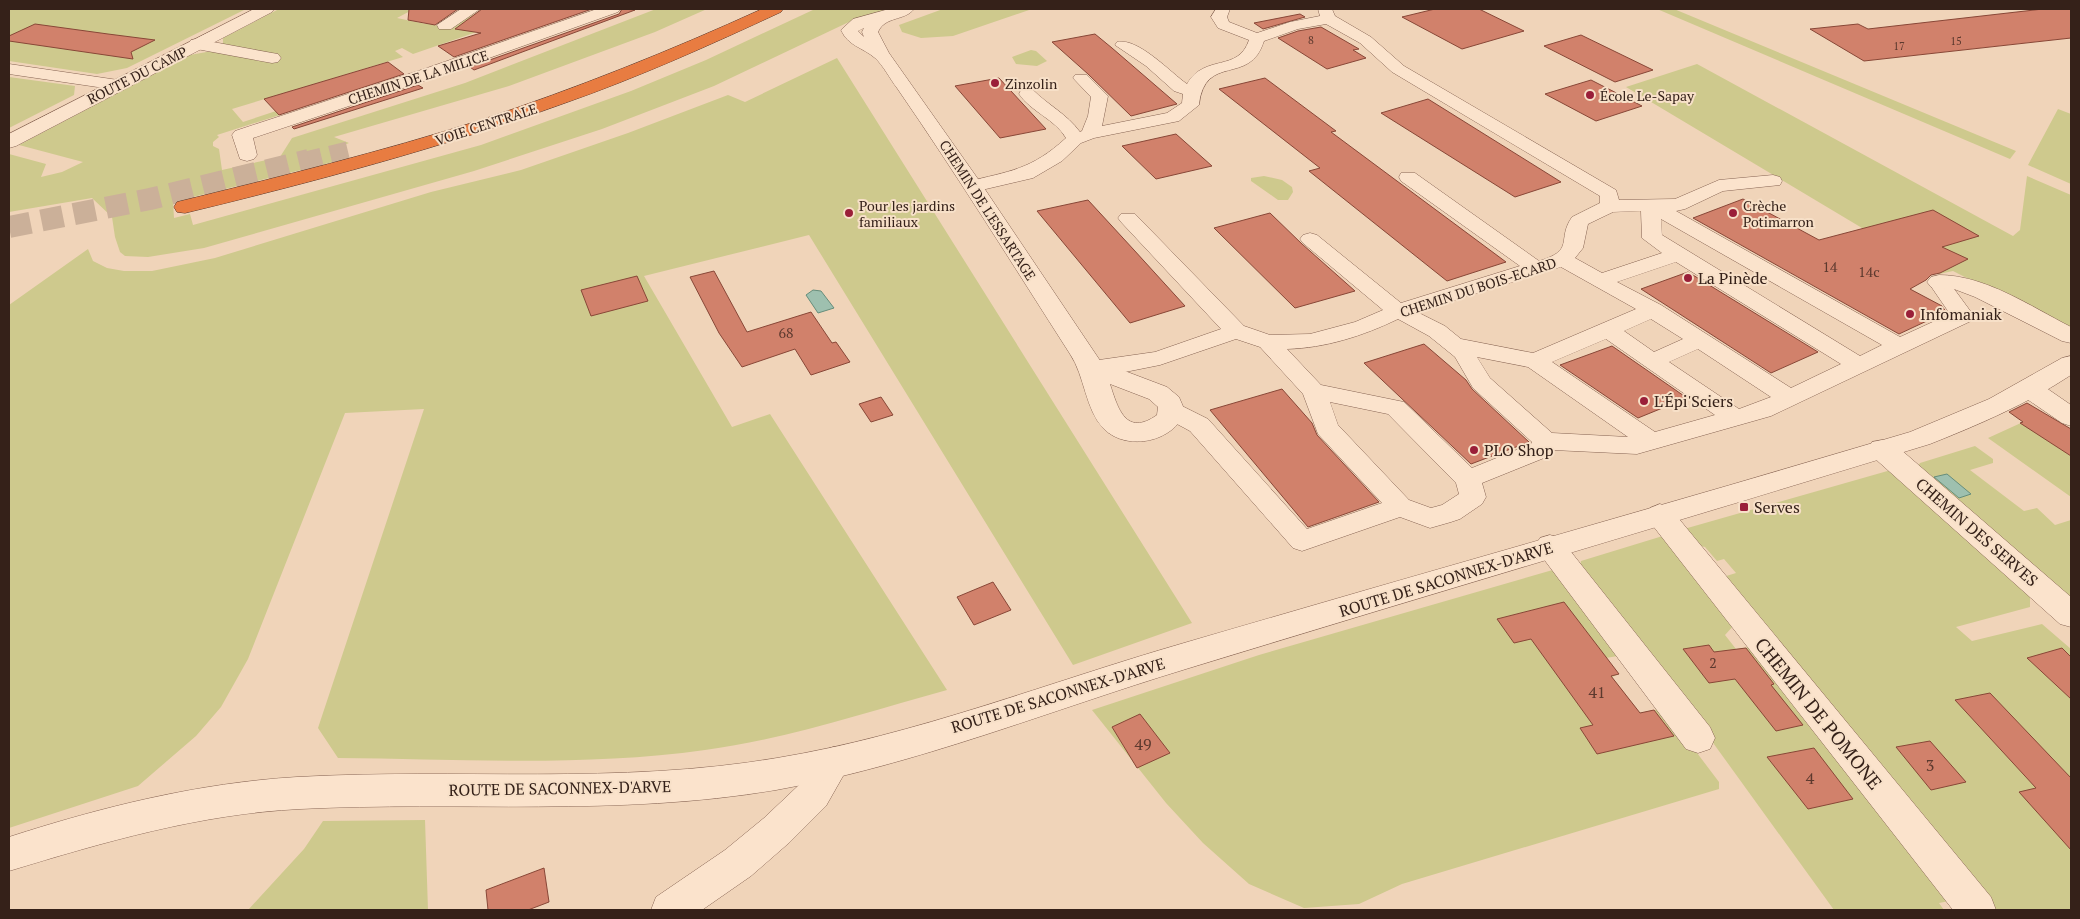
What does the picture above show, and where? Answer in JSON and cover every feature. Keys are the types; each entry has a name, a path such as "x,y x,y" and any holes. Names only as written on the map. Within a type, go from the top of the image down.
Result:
{"highway":[{"name":"VOIE CENTRALE","path":"350,150 486,110 623,61 744,9"},
{"name":"VOIE CENTRALE","path":"185,207 293,181 430,142 544,105 624,75 775,9"},
{"path":"430,142 610,85 701,50 793,9"},
{"path":"623,61 680,34"}],"street":[{"name":"ROUTE DU CAMP","path":"9,142 266,9"},
{"path":"445,25 472,9"},
{"name":"CHEMIN DE LA MILICE","path":"247,155 242,135 477,57 612,9"},
{"name":"CHEMIN DE L'ESSARTAGE","path":"906,9 887,15 871,28 870,32 881,54 906,86 1092,368 1106,410 1114,422 1124,430 1142,432 1160,427 1169,420 1172,411"},
{"path":"1223,9 1219,17 1223,25 1257,38 1326,14 1378,47 1398,69 1419,83 1609,194 1610,206 1678,205 1719,186 1772,181"},
{"path":"1027,94 1042,110 1061,118 1069,127 1083,136 1173,118 1190,105 1191,91 1194,83 1212,68 1243,61 1252,54 1257,38"},
{"path":"197,44 272,58"},
{"path":"1123,45 1152,64 1180,86 1191,91"},
{"path":"9,69 118,84"},
{"path":"973,186 1026,174 1056,157 1083,136 1097,116 1100,96 1081,78"},
{"path":"1408,177 1536,268"},
{"path":"1651,205 1652,238 1859,365"},
{"path":"1651,205 1900,346"},
{"name":"CHEMIN DU BOIS-ECARD","path":"1236,331 1268,342 1310,341 1363,327 1398,311 1562,260 1572,248 1579,222 1610,206"},
{"path":"1092,368 1125,365 1160,358 1236,331 1128,218"},
{"path":"1310,239 1398,311 1437,331 1455,345 1464,353 1481,383 1546,441 1637,446 1763,410 1963,316 1939,282"},
{"path":"1600,281 1678,254"},
{"path":"1562,260 1653,310 1790,398"},
{"path":"1939,282 1957,282 1983,292 2071,336"},
{"path":"1754,300 1792,285"},
{"path":"1535,361 1653,310"},
{"path":"1607,329 1736,418"},
{"path":"1652,361 1700,340"},
{"path":"1268,342 1313,391 1323,412 1327,428 1400,507 1430,518 1451,512 1473,497 1468,479 1396,408 1313,391"},
{"path":"1455,345 1535,361 1652,442"},
{"name":"ROUTE DE SACONNEX-D'ARVE","path":"9,854 189,805 238,799 360,791 624,790 731,781 834,762 911,742 1169,660 1388,597 1550,546 1660,516 1882,449 1953,425 2030,389 2071,364"},
{"path":"1092,368 1158,393 1170,403 1172,411 1199,425 1302,541 1400,507"},
{"path":"2030,389 2071,417"},
{"path":"1468,479 1540,450 1546,441"},
{"name":"CHEMIN DES SERVES","path":"1882,449 2071,615"},
{"name":"CHEMIN DE POMONE","path":"1660,516 1977,910"},
{"path":"1550,546 1698,738"},
{"path":"670,910 738,863 777,830 813,795 834,762"}],"shaded area":[{"path":"9,9 246,9 127,68 97,74 9,61"},
{"path":"279,9 414,9 397,18 426,24 441,15 449,16 434,25 450,28 483,9 543,9 413,54 402,48 395,51 403,57 232,109 243,122 276,111 280,115 217,135 219,137 213,142 213,146 219,149 222,170 280,157 292,138 465,83 656,9 707,9 655,32 509,86 334,137 349,143 339,147 345,159 173,202 174,218 190,214 193,225 481,145 631,91 706,60 815,9 894,9 851,21 714,86 602,129 474,171 204,248 148,257 125,256 120,252 115,237 112,217 92,198 9,212 9,154 46,164 41,177 62,172 83,162 19,145 190,55 212,51 223,44 223,38"},
{"path":"943,9 1032,9 953,36 921,38 902,32 899,25"},
{"path":"1657,9 1674,9 2016,151 2010,159"},
{"path":"1031,50 1036,51 1047,61 1037,66 1016,64 1012,57"},
{"path":"837,58 1192,623 1073,665 809,235 644,276 732,427 770,414 947,690 797,732 705,750 614,759 522,761 338,758 318,728 424,409 345,413 248,659 221,707 196,736 138,786 9,828 9,305 88,249 93,261 107,268 124,271 152,271 215,258 431,192 521,170 628,133 728,95 745,102"},
{"path":"1697,64 2013,236 2020,230 2027,176 2071,195 2071,331 1953,271 1939,274 1626,87"},
{"path":"9,77 75,86 74,95 9,128"},
{"path":"2058,109 2071,114 2071,184 2028,165"},
{"path":"1264,176 1282,180 1292,187 1293,192 1288,200 1278,200 1251,181 1251,178"},
{"path":"813,290 821,291 834,308 818,313 806,295"},
{"path":"2043,413 2049,439 2071,456 2071,497 1988,438"},
{"path":"1975,446 1993,459 1993,463 1970,470 2024,511 2037,508 2055,525 2071,520 2071,601 1917,468 1920,463"},
{"path":"1891,470 2030,591 2030,607 1956,627 1972,641 2042,624 2071,649 2071,910 1992,910 1723,577 1736,573 1724,559 1717,561 1705,547 1696,545 1684,529"},
{"path":"1947,474 1971,494 1959,498 1934,477"},
{"path":"1666,535 1735,624 1725,635 1736,649 1750,647 1954,900 1939,903 1944,910 1834,910 1690,711 1579,572 1581,561"},
{"path":"1556,569 1623,655 1606,658 1619,674 1612,677 1640,713 1663,708 1719,782 1719,789 1402,884 1359,904 1304,908 1249,884 1203,843 1166,803 1092,710 1259,655"},
{"path":"425,820 428,910 248,910 304,849 323,821"}],"building":[{"path":"409,9 458,9 435,25 408,20"},
{"path":"482,9 592,9 454,57 438,46 481,33 455,29"},
{"path":"622,9 635,10 474,70 470,67 619,14"},
{"path":"1435,9 1479,9 1524,31 1462,49 1402,17"},
{"path":"2043,9 2071,9 2071,38 1864,61 1810,29 1858,24 1868,29"},
{"path":"1300,14 1305,17 1263,29 1254,23"},
{"path":"35,24 155,40 131,52 133,59 9,41 9,36"},
{"path":"1321,27 1359,49 1353,50 1366,58 1327,69 1278,38 1298,31"},
{"path":"1095,34 1177,104 1131,116 1052,42"},
{"path":"1581,35 1653,70 1615,82 1544,46"},
{"path":"388,62 404,74 279,115 264,99"},
{"path":"999,78 1046,129 1000,138 955,86"},
{"path":"1265,78 1336,131 1331,132 1506,262 1447,281 1309,171 1320,168 1219,89"},
{"path":"1591,80 1642,106 1596,121 1545,94"},
{"path":"418,85 423,88 294,129 292,127"},
{"path":"1428,99 1561,182 1515,197 1381,113"},
{"path":"1176,134 1212,166 1156,179 1122,146"},
{"path":"1743,199 1819,240 1933,210 1979,236 1942,247 1968,259 1940,273 1931,275 1910,289 1942,306 1946,312 1899,334 1693,218"},
{"path":"1088,200 1185,306 1130,323 1037,211"},
{"path":"1270,213 1355,291 1295,308 1214,228"},
{"path":"714,271 747,332 811,312 832,343 836,342 850,362 811,375 795,349 742,367 719,333 690,277"},
{"path":"1688,272 1818,352 1771,373 1641,289"},
{"path":"637,276 648,301 591,316 581,290"},
{"path":"1424,344 1466,380 1472,389 1529,442 1471,464 1364,363"},
{"path":"1612,346 1687,398 1638,418 1560,365"},
{"path":"1282,389 1312,423 1317,435 1379,502 1308,527 1210,410"},
{"path":"881,397 893,415 871,422 859,404"},
{"path":"2027,403 2071,429 2071,456 2020,423 2023,422 2009,412"},
{"path":"993,582 1011,610 974,625 957,597"},
{"path":"1564,602 1619,674 1611,676 1640,713 1654,710 1674,736 1597,754 1580,728 1593,725 1531,639 1514,643 1497,619"},
{"path":"1709,645 1714,652 1746,648 1774,684 1771,685 1803,725 1776,731 1735,679 1709,683 1683,649"},
{"path":"2062,648 2071,657 2071,699 2027,658"},
{"path":"1990,693 2071,778 2071,850 2019,792 2036,788 1955,700"},
{"path":"1140,714 1170,753 1137,768 1112,727"},
{"path":"1930,741 1966,782 1931,790 1896,747"},
{"path":"1814,748 1853,799 1808,809 1767,757"},
{"path":"544,868 549,902 528,910 488,910 486,890"}],"tunnel":[{"path":"304,161 350,150"},
{"path":"9,227 150,199 309,160"}],"place":[{"name":"Zinzolin","path":"995,83"},
{"name":"École Le-Sapay","path":"1590,95"},
{"name":"Pour les jardins familiaux","path":"849,213"},
{"name":"Crèche Potimarron","path":"1733,213"},
{"name":"La Pinède","path":"1688,278"},
{"name":"Infomaniak","path":"1910,314"},
{"name":"L'Épi'Sciers","path":"1644,401"},
{"name":"PLO Shop","path":"1474,450"},
{"name":"Serves","path":"1744,507"}]}
